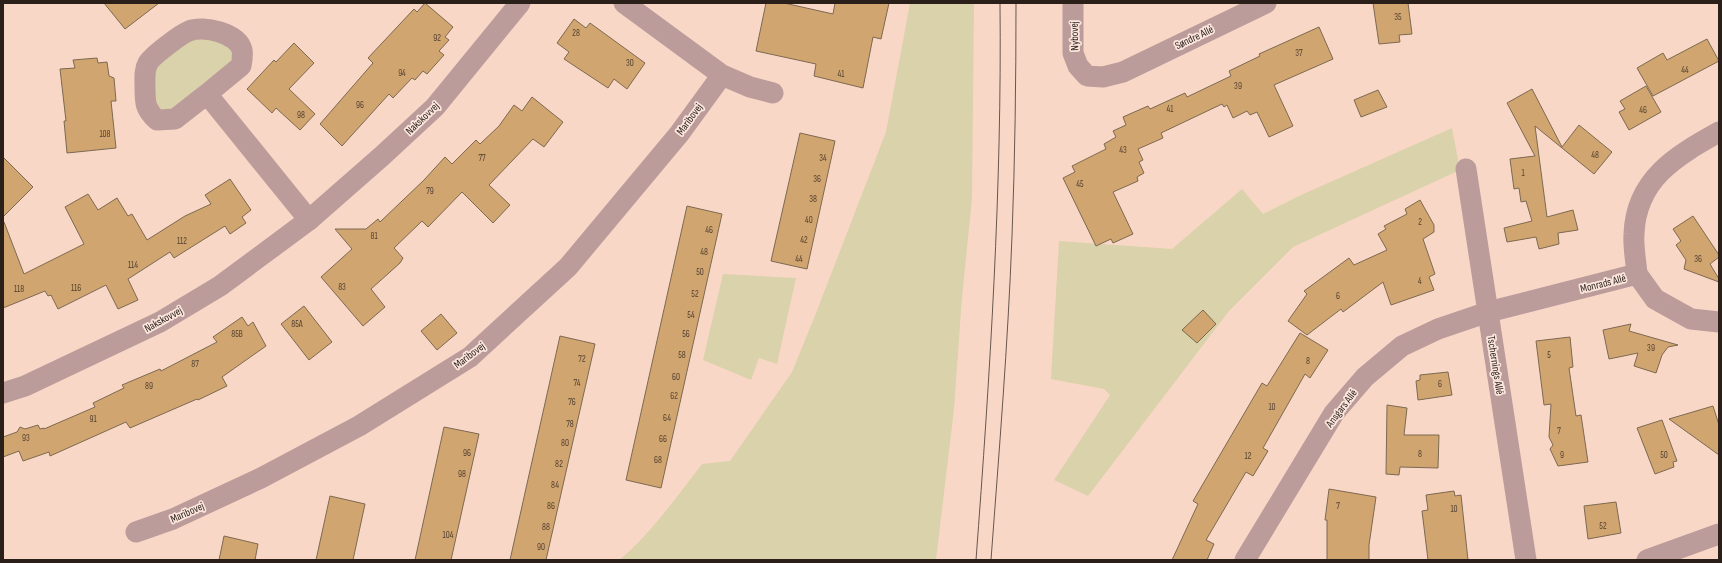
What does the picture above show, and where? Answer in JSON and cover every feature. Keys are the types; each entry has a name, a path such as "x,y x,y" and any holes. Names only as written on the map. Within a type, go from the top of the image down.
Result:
{"street":[{"name":"Nakskovvej","path":"3,393 25,386 160,322 220,286 309,220 435,107 520,3"},
{"path":"624,3 722,75 750,87 773,93"},
{"name":"Nybovej","path":"1073,3 1073,53 1078,66 1087,76 1103,77 1123,72"},
{"name":"Søndre Allé","path":"1123,72 1266,3"},
{"path":"209,29 233,37 242,49 241,66 206,94 175,119 157,120 150,114 145,104 145,70 149,62 165,47 189,30 209,29"},
{"name":"Maribovej","path":"136,532 172,519 261,478 359,426 470,357 568,267 679,134 722,75"},
{"path":"206,94 309,220"},
{"name":"Monrads Allé","path":"1488,312 1637,274 1634,235 1638,209 1649,185 1667,164 1690,148 1719,132"},
{"name":"Tschernings Allé","path":"1466,169 1526,560"},
{"path":"1637,274 1655,299 1691,319 1719,322"},
{"name":"Ansgars Allé","path":"1245,560 1334,413 1365,377 1402,346 1438,329 1488,312"},
{"path":"1648,560 1719,534"}],"shaded area":[{"path":"910,3 974,3 972,199 962,297 954,409 936,560 619,560 652,527 702,464 730,461 792,372 886,132"},
{"path":"198,33 218,40 229,47 232,51 232,58 229,65 171,109 162,109 154,103 153,75 156,67"},
{"path":"1452,128 1460,170 1293,247 1229,311 1088,496 1054,480 1110,395 1104,389 1051,379 1059,241 1172,249 1242,189 1263,214 1301,195"},
{"path":"723,274 796,278 777,364 759,358 751,380 703,360"}],"building":[{"path":"104,3 159,3 125,29"},
{"path":"425,3 453,27 445,37 449,40 439,51 444,55 427,74 423,71 415,80 412,78 393,98 389,94 342,146 320,124 373,63 368,58 414,9 417,12"},
{"path":"766,3 784,3 833,14 835,3 889,3 881,39 873,37 863,88 814,76 816,64 756,51"},
{"path":"1373,3 1408,3 1412,34 1399,35 1400,42 1379,44"},
{"path":"574,19 586,28 590,23 645,63 627,89 614,79 608,88 564,59 569,52 557,43"},
{"path":"1319,27 1333,59 1274,85 1293,126 1269,137 1257,112 1250,115 1247,111 1233,118 1227,105 1224,107 1222,104 1161,133 1163,138 1138,149 1143,160 1139,162 1144,173 1137,177 1138,181 1113,192 1133,234 1113,243 1111,239 1096,246 1063,178 1075,172 1072,166 1106,149 1104,144 1116,137 1113,131 1126,125 1123,117 1148,106 1150,109 1185,93 1187,97 1231,76 1229,71 1260,56 1259,54"},
{"path":"1707,39 1719,61 1653,96 1637,68 1663,53 1667,60"},
{"path":"294,43 314,63 289,89 315,114 300,130 276,108 272,113 247,89 274,60 276,62"},
{"path":"97,58 98,63 107,62 109,76 114,78 116,101 111,101 116,148 67,153 64,121 66,121 60,69 75,68 73,60"},
{"path":"1646,86 1661,112 1629,130 1619,112 1625,109 1620,101"},
{"path":"1532,89 1562,147 1579,125 1612,152 1594,174 1535,126 1547,217 1573,210 1578,230 1558,233 1559,244 1539,249 1536,237 1507,242 1504,228 1532,221 1526,201 1521,202 1519,188 1514,189 1510,159 1535,156 1507,103"},
{"path":"1378,90 1387,107 1361,117 1354,100"},
{"path":"532,97 563,122 544,147 533,139 489,185 510,205 493,223 462,192 428,227 422,221 394,248 403,258 400,263 371,289 385,307 363,326 321,277 352,249 335,229 366,229 378,219 380,222 424,180 445,157 452,164 476,140 480,144 499,126 514,105 522,111"},
{"path":"800,133 835,141 807,269 771,261"},
{"path":"3,157 33,187 3,217"},
{"path":"230,179 251,210 242,217 246,223 230,234 225,226 174,258 170,252 128,279 138,300 118,309 106,285 58,309 51,295 48,296 45,291 3,308 4,222 24,274 84,244 65,207 88,194 98,210 117,198 128,216 132,214 147,240 185,216 211,204 205,195"},
{"path":"1420,200 1434,225 1434,232 1423,239 1435,274 1429,277 1434,290 1391,305 1383,282 1343,312 1341,309 1307,335 1288,321 1307,294 1304,291 1349,258 1354,265 1387,250 1378,234 1386,229 1384,226 1407,214 1405,209"},
{"path":"687,206 722,214 661,488 626,480"},
{"path":"1693,216 1719,255 1719,257 1710,264 1719,279 1719,282 1684,269 1686,260 1676,245 1681,241 1673,229"},
{"path":"304,306 332,342 309,360 281,324"},
{"path":"1203,310 1216,324 1197,343 1182,330"},
{"path":"441,314 457,333 437,350 421,331"},
{"path":"242,317 248,326 253,322 266,346 222,377 227,386 198,400 197,399 130,428 126,422 50,456 49,452 23,461 19,451 3,457 3,437 17,432 20,427 25,429 38,425 40,429 44,429 95,407 93,403 124,388 122,385 160,369 161,371 217,342 213,337"},
{"path":"1631,324 1629,331 1678,345 1668,347 1662,355 1656,373 1634,366 1638,353 1609,359 1603,330"},
{"path":"1300,333 1328,350 1310,378 1305,374 1263,448 1268,451 1253,476 1246,472 1206,540 1214,544 1207,560 1172,560 1198,504 1193,501 1262,383 1267,386"},
{"path":"560,336 595,344 546,560 510,560"},
{"path":"1570,337 1573,367 1569,368 1576,416 1581,415 1588,462 1558,466 1550,449 1553,445 1549,437 1551,404 1544,405 1536,341"},
{"path":"1448,372 1452,395 1418,400 1416,381 1420,380 1420,375"},
{"path":"1387,405 1407,408 1404,435 1439,435 1438,468 1400,467 1399,475 1386,474"},
{"path":"1713,406 1719,425 1719,455 1669,419"},
{"path":"1662,420 1677,461 1673,462 1674,467 1655,474 1637,428"},
{"path":"444,427 479,434 451,560 415,560"},
{"path":"1329,489 1376,497 1369,545 1369,560 1327,560 1327,520 1325,520"},
{"path":"1454,491 1455,496 1461,495 1468,560 1428,560 1422,511 1428,510 1426,495"},
{"path":"330,496 365,504 353,560 316,560"},
{"path":"1616,502 1621,533 1588,539 1584,506"},
{"path":"224,536 258,544 255,560 219,560"}],"tram line":[{"path":"976,560 994,282 999,142 1000,3"},
{"path":"991,560 1010,276 1015,149 1016,3"}]}
